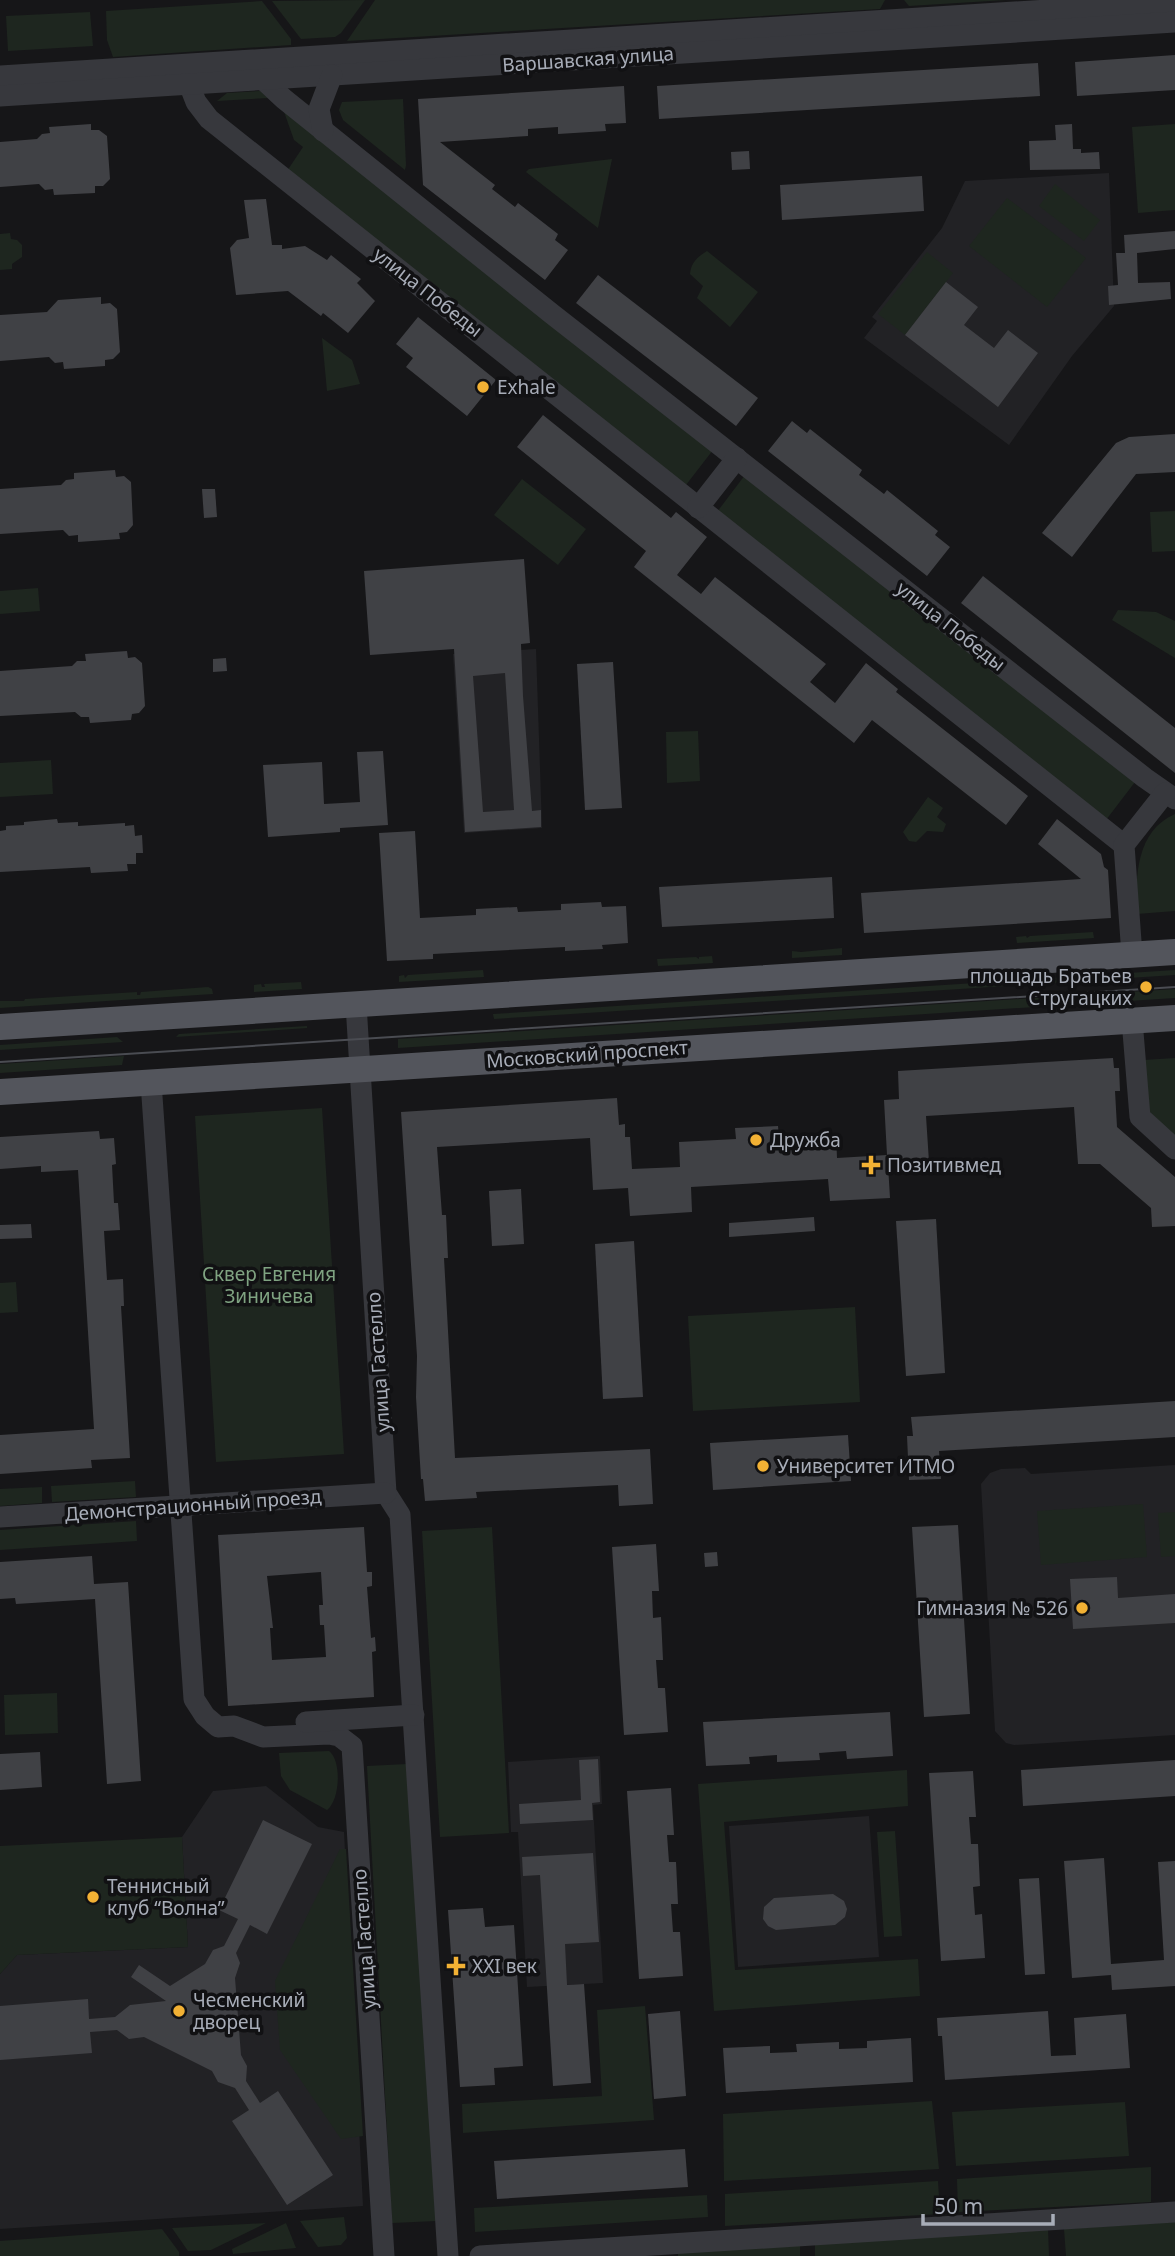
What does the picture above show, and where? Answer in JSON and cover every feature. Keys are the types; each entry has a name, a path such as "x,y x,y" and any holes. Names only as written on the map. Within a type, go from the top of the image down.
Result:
{"main road":[{"path":"0,1027 1175,953"},
{"name":"Московский проспект","path":"0,1092 1175,1018"}],"street":[{"name":"Варшавская улица","path":"0,76 1175,2"},
{"name":"Варшавская улица","path":"0,96 1175,22"},
{"name":"улица Победы","path":"243,61 323,131 1170,796"},
{"path":"189,84 203,64"},
{"path":"323,131 319,109 332,75"},
{"name":"улица Победы","path":"189,84 196,102 209,119 1124,845"},
{"path":"698,508 737,458"},
{"path":"1132,955 1124,845 1170,796"},
{"name":"улица Гастелло","path":"356,1004 386,1493 400,1516 448,2256"},
{"path":"1132,1020 1140,1117 1175,1149"},
{"name":"улица Гастелло","path":"151,1082 194,1699 205,1716 218,1727 414,1715"},
{"name":"Демонстрационный проезд","path":"0,1517 386,1493"},
{"name":"улица Гастелло","path":"234,1727 263,1737 329,1734 339,1736 352,1746 384,2256"},
{"path":"480,2256 1175,2212"}],"shaded area":[{"path":"1109,173 1114,306 1072,356 1009,445 864,338 877,321 872,317 942,228 965,181"},
{"path":"536,649 542,828 464,833 453,654"},
{"name":"Гимназия № 526","path":"1175,1465 1175,1735 1014,1745 1006,1743 995,1731 981,1484 990,1473 1001,1469 1025,1468 1031,1474"},
{"path":"600,1756 602,1804 593,1805 603,1983 527,1987 518,1832 511,1832 508,1762"},
{"path":"266,1786 318,1827 344,1832 363,2206 0,2229 0,1974 17,1955 188,1947 182,1837 213,1791"},
{"path":"869,1816 879,1957 738,1967 729,1826"}],"green space":[{"path":"365,0 341,33 335,37 301,39 272,1"},
{"path":"375,0 885,0 880,9 347,41"},
{"path":"904,0 1006,0 909,6"},
{"path":"262,1 291,39 291,45 113,57 107,40 106,11"},
{"path":"90,12 93,46 8,51 6,16"},
{"path":"260,91 268,98 217,101 227,93"},
{"path":"403,99 405,170 343,120 339,110 342,102"},
{"path":"283,109 713,450 686,485 287,171 303,147 294,140"},
{"path":"1175,124 1175,210 1138,213 1132,127"},
{"path":"612,159 598,228 526,172 529,169"},
{"path":"1055,184 1100,220 1084,241 1039,206"},
{"path":"1007,198 1086,258 1047,307 969,246"},
{"path":"10,233 11,239 22,245 22,257 12,264 12,269 0,270 0,234"},
{"path":"707,251 758,292 730,327 697,298 703,286 690,274 695,261"},
{"path":"927,252 953,273 905,335 878,314"},
{"path":"322,338 352,360 360,384 327,391"},
{"path":"745,475 1135,782 1106,820 717,512"},
{"path":"522,479 586,529 558,565 494,515"},
{"path":"1175,511 1175,551 1152,552 1150,512"},
{"path":"38,588 40,611 0,614 0,591"},
{"path":"1118,610 1156,612 1175,621 1175,658 1112,620"},
{"path":"698,731 700,781 667,783 666,732"},
{"path":"51,760 53,794 0,797 0,763"},
{"path":"928,797 943,808 937,817 946,824 943,832 927,831 916,842 909,841 903,832"},
{"path":"1175,814 1175,911 1137,914 1138,871 1145,843 1162,822"},
{"path":"1093,932 1094,938 1017,943 1016,937 1027,938"},
{"path":"842,948 842,955 792,958 792,951"},
{"path":"712,956 713,963 658,966 657,959 699,959"},
{"path":"483,970 484,977 399,982 399,976 404,975 405,978 408,975"},
{"path":"1175,970 1175,975 494,1019 493,1014"},
{"path":"301,982 302,989 254,992 254,985 261,984 265,987 264,984"},
{"path":"208,987 213,994 0,1008 0,1001 137,992 137,995 140,995 141,992"},
{"path":"1175,989 1175,998 398,1048 398,1039"},
{"path":"307,1028 176,1037 179,1034"},
{"path":"117,1037 123,1042 0,1050 0,1045"},
{"path":"124,1056 122,1065 0,1073 0,1064"},
{"path":"1175,1058 1175,1137 1148,1110 1144,1060"},
{"name":"Сквер Евгения Зиничева","path":"322,1108 344,1454 216,1462 195,1116"},
{"path":"16,1282 18,1312 0,1313 0,1283"},
{"path":"855,1307 860,1402 693,1411 688,1316"},
{"path":"135,1481 136,1497 52,1502 51,1486"},
{"path":"42,1487 42,1503 0,1506 0,1489"},
{"path":"1143,1504 1147,1557 1041,1565 1037,1511"},
{"path":"1175,1512 1175,1556 1161,1557 1158,1513"},
{"path":"136,1521 137,1541 0,1550 0,1530"},
{"path":"492,1527 509,1833 440,1837 422,1531"},
{"path":"57,1693 58,1733 5,1735 4,1695"},
{"path":"329,1751 336,1763 338,1781 335,1798 327,1810 290,1790 281,1776 279,1753"},
{"path":"407,1764 437,2221 392,2223 367,1766"},
{"path":"907,1770 908,1806 724,1822 735,1970 918,1959 920,1996 714,2011 698,1784"},
{"path":"895,1831 902,1936 884,1937 877,1832"},
{"name":"Теннисный клуб “Волна”","path":"182,1837 188,1947 17,1955 0,1974 0,1846"},
{"path":"340,1849 346,1849 363,2136 341,2139 280,2050 275,1981"},
{"path":"645,2006 654,2120 463,2133 462,2104 602,2096 597,2010"},
{"path":"932,2101 939,2169 724,2181 723,2114"},
{"path":"1125,2102 1129,2156 956,2166 952,2112"},
{"path":"1151,2167 1151,2202 958,2212 957,2179"},
{"path":"938,2181 940,2214 725,2226 725,2194"},
{"path":"707,2195 708,2217 475,2232 474,2208"},
{"path":"344,2217 347,2238 341,2245 318,2247 300,2221"},
{"path":"1175,2222 1175,2256 1066,2256 1064,2229"},
{"path":"266,2223 211,2250 188,2251 172,2228"},
{"path":"286,2223 296,2248 233,2254 232,2249"},
{"path":"1048,2228 1049,2256 815,2256 815,2243"},
{"path":"162,2229 179,2252 179,2256 0,2256 0,2241"},
{"path":"800,2244 800,2256 678,2256 678,2252"}],"building":[{"path":"1175,55 1175,90 1077,96 1075,62"},
{"path":"1038,63 1040,96 659,119 657,86"},
{"path":"624,86 626,123 605,124 606,131 558,134 558,127 528,129 528,136 440,142 495,185 492,189 515,207 518,203 558,234 555,240 568,250 545,280 423,185 418,99"},
{"path":"91,124 91,130 99,130 107,136 110,179 103,186 95,186 95,193 54,195 53,189 45,190 39,184 0,187 0,142 37,139 42,134 50,133 49,127"},
{"path":"1072,124 1073,149 1081,149 1081,153 1099,152 1100,169 1030,170 1029,141 1056,140 1055,125"},
{"path":"749,151 750,169 732,170 731,152"},
{"path":"922,176 924,211 782,220 780,185"},
{"path":"266,199 272,245 282,245 282,249 305,246 327,260 331,255 361,279 357,283 375,301 348,333 288,291 236,295 230,248 237,240 249,238 244,200"},
{"path":"1175,231 1175,249 1137,253 1138,283 1170,282 1171,299 1109,305 1108,286 1118,285 1116,253 1125,253 1124,235"},
{"path":"598,275 758,398 736,426 576,303"},
{"path":"946,282 978,307 964,325 994,348 1008,330 1038,353 998,407 905,335"},
{"path":"101,297 101,304 110,303 117,309 120,352 113,359 105,360 105,366 64,369 63,362 55,363 49,357 0,361 0,315 47,312 58,300"},
{"path":"418,317 496,380 467,416 406,367 413,358 396,344"},
{"path":"543,415 671,518 676,512 707,537 677,575 701,594 715,577 826,664 810,682 835,703 866,663 898,689 896,692 1028,796 1006,825 872,720 854,743 634,567 646,551 517,447"},
{"path":"792,421 807,433 810,429 862,470 859,475 884,494 887,490 938,531 935,535 950,547 927,576 768,451"},
{"path":"1175,434 1175,472 1136,474 1072,557 1042,533 1116,443 1129,437"},
{"path":"115,470 116,477 124,476 131,482 133,525 127,532 119,533 120,539 78,542 78,535 69,536 63,530 0,534 0,489 61,485 66,480 74,479 74,473"},
{"path":"202,489 215,489 217,517 204,518"},
{"path":"524,559 530,643 521,644 523,696 532,811 541,810 541,827 465,832 454,649 370,655 364,571","holes":["505,673 514,810 483,812 473,676"]},
{"path":"983,576 1175,728 1175,773 961,603"},
{"path":"127,651 128,658 135,657 142,663 145,706 139,713 132,714 131,720 90,723 89,717 81,717 75,712 0,716 0,671 72,666 77,661 86,661 85,654"},
{"path":"226,658 227,671 213,672 213,659"},
{"path":"613,662 622,808 585,810 577,664"},
{"path":"383,751 388,825 340,828 340,832 268,837 263,765 322,762 324,804 360,802 357,752"},
{"path":"57,819 58,823 78,822 78,826 125,823 125,826 134,825 135,836 142,835 143,853 136,853 136,864 127,864 128,871 91,873 90,867 0,872 0,831 6,830 6,826 24,825 24,822"},
{"path":"1057,819 1101,854 1104,867 1108,870 1111,918 864,933 861,893 1081,879 1038,844"},
{"path":"415,831 420,918 476,915 476,909 517,907 518,912 561,910 561,904 601,902 602,907 626,906 628,943 602,945 603,949 565,951 565,947 433,954 433,959 387,961 379,833"},
{"path":"832,877 834,918 662,927 659,887"},
{"path":"1113,1058 1114,1068 1119,1068 1120,1091 1115,1091 1117,1127 1175,1177 1175,1226 1152,1227 1151,1208 1100,1164 1078,1164 1074,1107 926,1116 929,1162 888,1165 890,1198 830,1201 828,1179 691,1187 692,1212 630,1216 628,1188 593,1190 590,1138 437,1147 442,1215 446,1215 448,1258 444,1258 455,1458 650,1449 653,1504 619,1506 618,1485 476,1492 477,1498 425,1501 421,1479 416,1397 417,1356 401,1112 617,1098 619,1125 625,1124 625,1137 630,1137 632,1169 680,1167 679,1142 736,1139 735,1128 778,1126 779,1137 836,1134 837,1158 887,1155 884,1100 899,1099 898,1071"},
{"path":"99,1131 100,1139 114,1138 114,1203 118,1203 120,1230 104,1231 107,1280 123,1279 124,1306 121,1306 130,1458 91,1460 92,1468 0,1474 0,1435 94,1429 78,1170 41,1172 41,1166 0,1169 0,1137"},
{"path":"521,1189 524,1244 492,1246 489,1191"},
{"path":"814,1217 815,1231 729,1237 729,1223"},
{"path":"936,1219 945,1373 906,1376 896,1221"},
{"path":"31,1224 32,1238 0,1239 0,1225"},
{"path":"634,1241 643,1397 603,1399 595,1244"},
{"path":"1175,1401 1175,1437 939,1451 941,1479 909,1480 907,1436 913,1436 911,1417"},
{"path":"848,1435 851,1481 713,1490 710,1443"},
{"path":"958,1525 970,1714 924,1717 912,1527"},
{"path":"364,1527 367,1572 372,1572 372,1586 367,1587 371,1638 375,1637 376,1651 372,1652 374,1697 228,1706 218,1535","holes":["321,1572 323,1605 319,1605 320,1625 324,1625 326,1657 272,1660 270,1628 273,1628 267,1576"]},
{"path":"656,1544 659,1591 652,1591 653,1618 661,1617 663,1660 656,1660 658,1688 665,1688 668,1732 624,1735 612,1547"},
{"path":"717,1552 718,1566 705,1567 704,1553"},
{"path":"92,1556 94,1584 128,1582 141,1781 107,1784 95,1599 16,1604 15,1598 0,1599 0,1562"},
{"path":"1117,1577 1118,1598 1175,1594 1175,1623 1073,1629 1070,1579"},
{"path":"890,1712 893,1756 847,1759 846,1751 819,1753 820,1760 777,1762 777,1755 749,1757 750,1764 706,1766 703,1722"},
{"path":"40,1752 42,1787 0,1790 0,1754"},
{"path":"598,1759 600,1802 592,1803 593,1820 520,1824 519,1804 581,1800 579,1760"},
{"path":"1175,1760 1175,1796 1023,1806 1021,1770"},
{"path":"973,1771 976,1817 969,1817 971,1844 978,1844 980,1886 973,1887 975,1915 982,1914 985,1958 941,1961 929,1773"},
{"path":"671,1788 674,1835 667,1835 669,1862 676,1862 678,1904 671,1904 673,1932 680,1932 683,1976 639,1979 627,1791"},
{"name":"Чесменский дворец","path":"263,1820 312,1844 267,1934 250,1925 236,1953 240,1963 235,1978 241,2055 247,2066 246,2081 260,2103 278,2091 333,2175 287,2205 232,2121 249,2110 235,2088 218,2082 212,2071 144,2037 129,2039 117,2030 90,2032 92,2053 0,2060 0,2006 88,1999 89,2019 115,2017 130,2005 166,2001 131,1977 139,1965 170,1986 205,1964 213,1950 224,1946 238,1919 219,1910"},
{"path":"593,1853 599,1942 565,1944 567,1985 584,1984 591,2083 553,2086 540,1875 523,1876 522,1857"},
{"path":"1104,1858 1111,1964 1164,1960 1158,1862 1175,1861 1175,1986 1112,1990 1111,1975 1072,1978 1064,1861"},
{"path":"1039,1878 1045,1974 1025,1975 1019,1879"},
{"path":"833,1894 844,1901 847,1909 845,1917 835,1925 776,1930 768,1926 763,1919 764,1907 774,1898"},
{"path":"483,1908 485,1927 514,1925 523,2066 494,2068 495,2085 460,2087 448,1910"},
{"path":"680,2011 686,2096 654,2099 648,2014"},
{"path":"1048,2011 1051,2056 1076,2055 1074,2018 1126,2014 1130,2068 945,2080 942,2036 938,2036 937,2018"},
{"path":"911,2038 913,2082 726,2093 723,2048 770,2046 770,2053 797,2052 796,2044 839,2042 839,2049 867,2048 867,2041"},
{"path":"685,2149 688,2187 497,2199 494,2161"}],"tram line":[{"path":"0,1062 1175,987"}],"place":[{"name":"Exhale","path":"483,387"},
{"name":"площадь Братьев Стругацких","path":"1146,987"},
{"name":"Дружба","path":"756,1140"},
{"name":"Позитивмед","path":"871,1165"},
{"name":"Университет ИТМО","path":"763,1466"},
{"name":"Гимназия № 526","path":"1082,1608"},
{"name":"Теннисный клуб “Волна”","path":"93,1897"},
{"name":"XXI век","path":"456,1966"},
{"name":"Чесменский дворец","path":"179,2011"}]}
